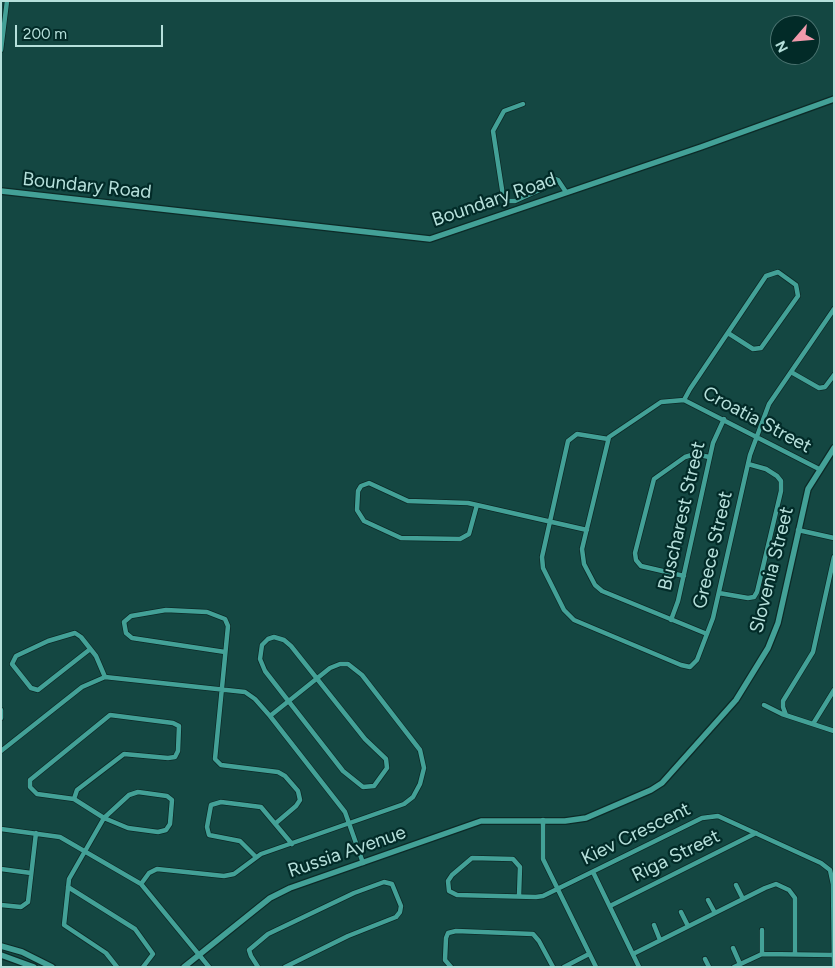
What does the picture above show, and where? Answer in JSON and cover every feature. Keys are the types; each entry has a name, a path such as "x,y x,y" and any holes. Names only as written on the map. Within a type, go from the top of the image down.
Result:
{"street":[{"path":"1,50 7,1"},
{"name":"Boundary Road","path":"1,192 424,239 442,236 566,192 685,153 834,99"},
{"path":"523,104 504,111 493,131 503,196 508,201 516,201 544,188 553,178 558,180 566,192"},
{"path":"684,400 728,333 768,275 778,272 796,285 798,296 761,348 753,349 728,333"},
{"name":"Greece Street","path":"550,522 542,565 570,617 672,662 690,667 697,660 707,634 719,593 748,464 769,404 834,309"},
{"path":"791,372 819,388 825,386 834,374"},
{"name":"Croatia Street","path":"608,439 618,429 661,402 684,400 758,436 818,470"},
{"name":"Buscharest Street","path":"671,620 684,576 709,457 716,434 724,419"},
{"path":"550,522 569,438 577,434 608,439 586,530 582,559 597,587 707,634"},
{"name":"Slovenia Street","path":"542,820 576,820 599,813 659,785 736,700 768,648 778,624 808,489 818,470 834,448"},
{"path":"684,576 641,566 636,560 636,553 654,479 687,456 695,454 709,457"},
{"path":"719,593 748,598 757,592 781,491 781,481 777,476 748,464"},
{"path":"477,505 470,531 465,538 400,538 364,521 358,515 358,491 367,483 411,502 450,502 477,505 586,530"},
{"path":"798,530 834,538"},
{"path":"786,715 782,707 783,701 813,652 834,557"},
{"path":"225,652 135,638 126,633 124,622 131,616 161,610 217,615 224,618 227,624 225,652 222,689 215,756 217,762 225,766 280,772 299,793 300,800 296,806 276,823"},
{"path":"89,650 38,690 31,688 12,664 16,656 72,633 81,637 100,662 105,677"},
{"path":"276,637 287,642 317,679 369,743 386,759 387,768 374,786 365,788 349,777 288,701 262,666 262,646 268,639 276,637"},
{"path":"141,884 149,873 157,869 228,876 237,872 256,857 397,807 410,800 420,784 423,759 417,746 357,670 348,664 340,664 317,679 270,716"},
{"path":"1,751 82,687 105,677 222,689 248,694 270,716 342,808 350,824 363,863"},
{"path":"813,724 834,690"},
{"path":"764,705 786,715 834,731"},
{"path":"1,710 1,718"},
{"path":"74,799 77,790 124,754 175,757 178,751 179,726 173,723 112,715 106,717 30,780 30,787 37,794 74,799 104,818 123,827 162,831 169,826 172,802 167,796 135,792 114,806 104,818 71,874 64,925 106,953 117,967"},
{"path":"256,857 240,841 209,835 207,827 210,806 217,802 258,806 266,811 292,844"},
{"name":"Kiev Crescent","path":"519,896 520,867 513,860 472,858 452,875 448,881 448,888 453,894 519,896 542,896 710,815 721,817 821,863 830,870 833,884 834,967"},
{"path":"542,820 542,857 596,967"},
{"name":"Russia Avenue","path":"184,967 280,892 481,821 542,820"},
{"path":"1,829 60,837 141,884 209,967"},
{"path":"1,905 21,907 26,904 36,833"},
{"name":"Riga Street","path":"610,906 756,833"},
{"path":"1,869 31,872"},
{"path":"593,872 639,967"},
{"path":"258,967 250,956 249,950 264,936 354,893 384,882 392,884 401,906 400,912 396,917 348,936 286,967"},
{"path":"633,954 774,884 792,893 795,902 795,954"},
{"path":"736,885 743,899"},
{"path":"68,887 135,929 152,952 152,958 143,967"},
{"path":"708,900 715,913"},
{"path":"681,912 688,926"},
{"path":"654,925 660,940"},
{"path":"762,930 762,954"},
{"path":"451,967 445,960 446,938 448,934 456,931 533,934 553,967"},
{"path":"1,946 22,952 52,967"},
{"path":"733,948 740,964"},
{"path":"564,967 589,954"},
{"path":"734,967 762,954 834,955"},
{"path":"1,955 34,967"},
{"path":"705,958 709,967"}]}
